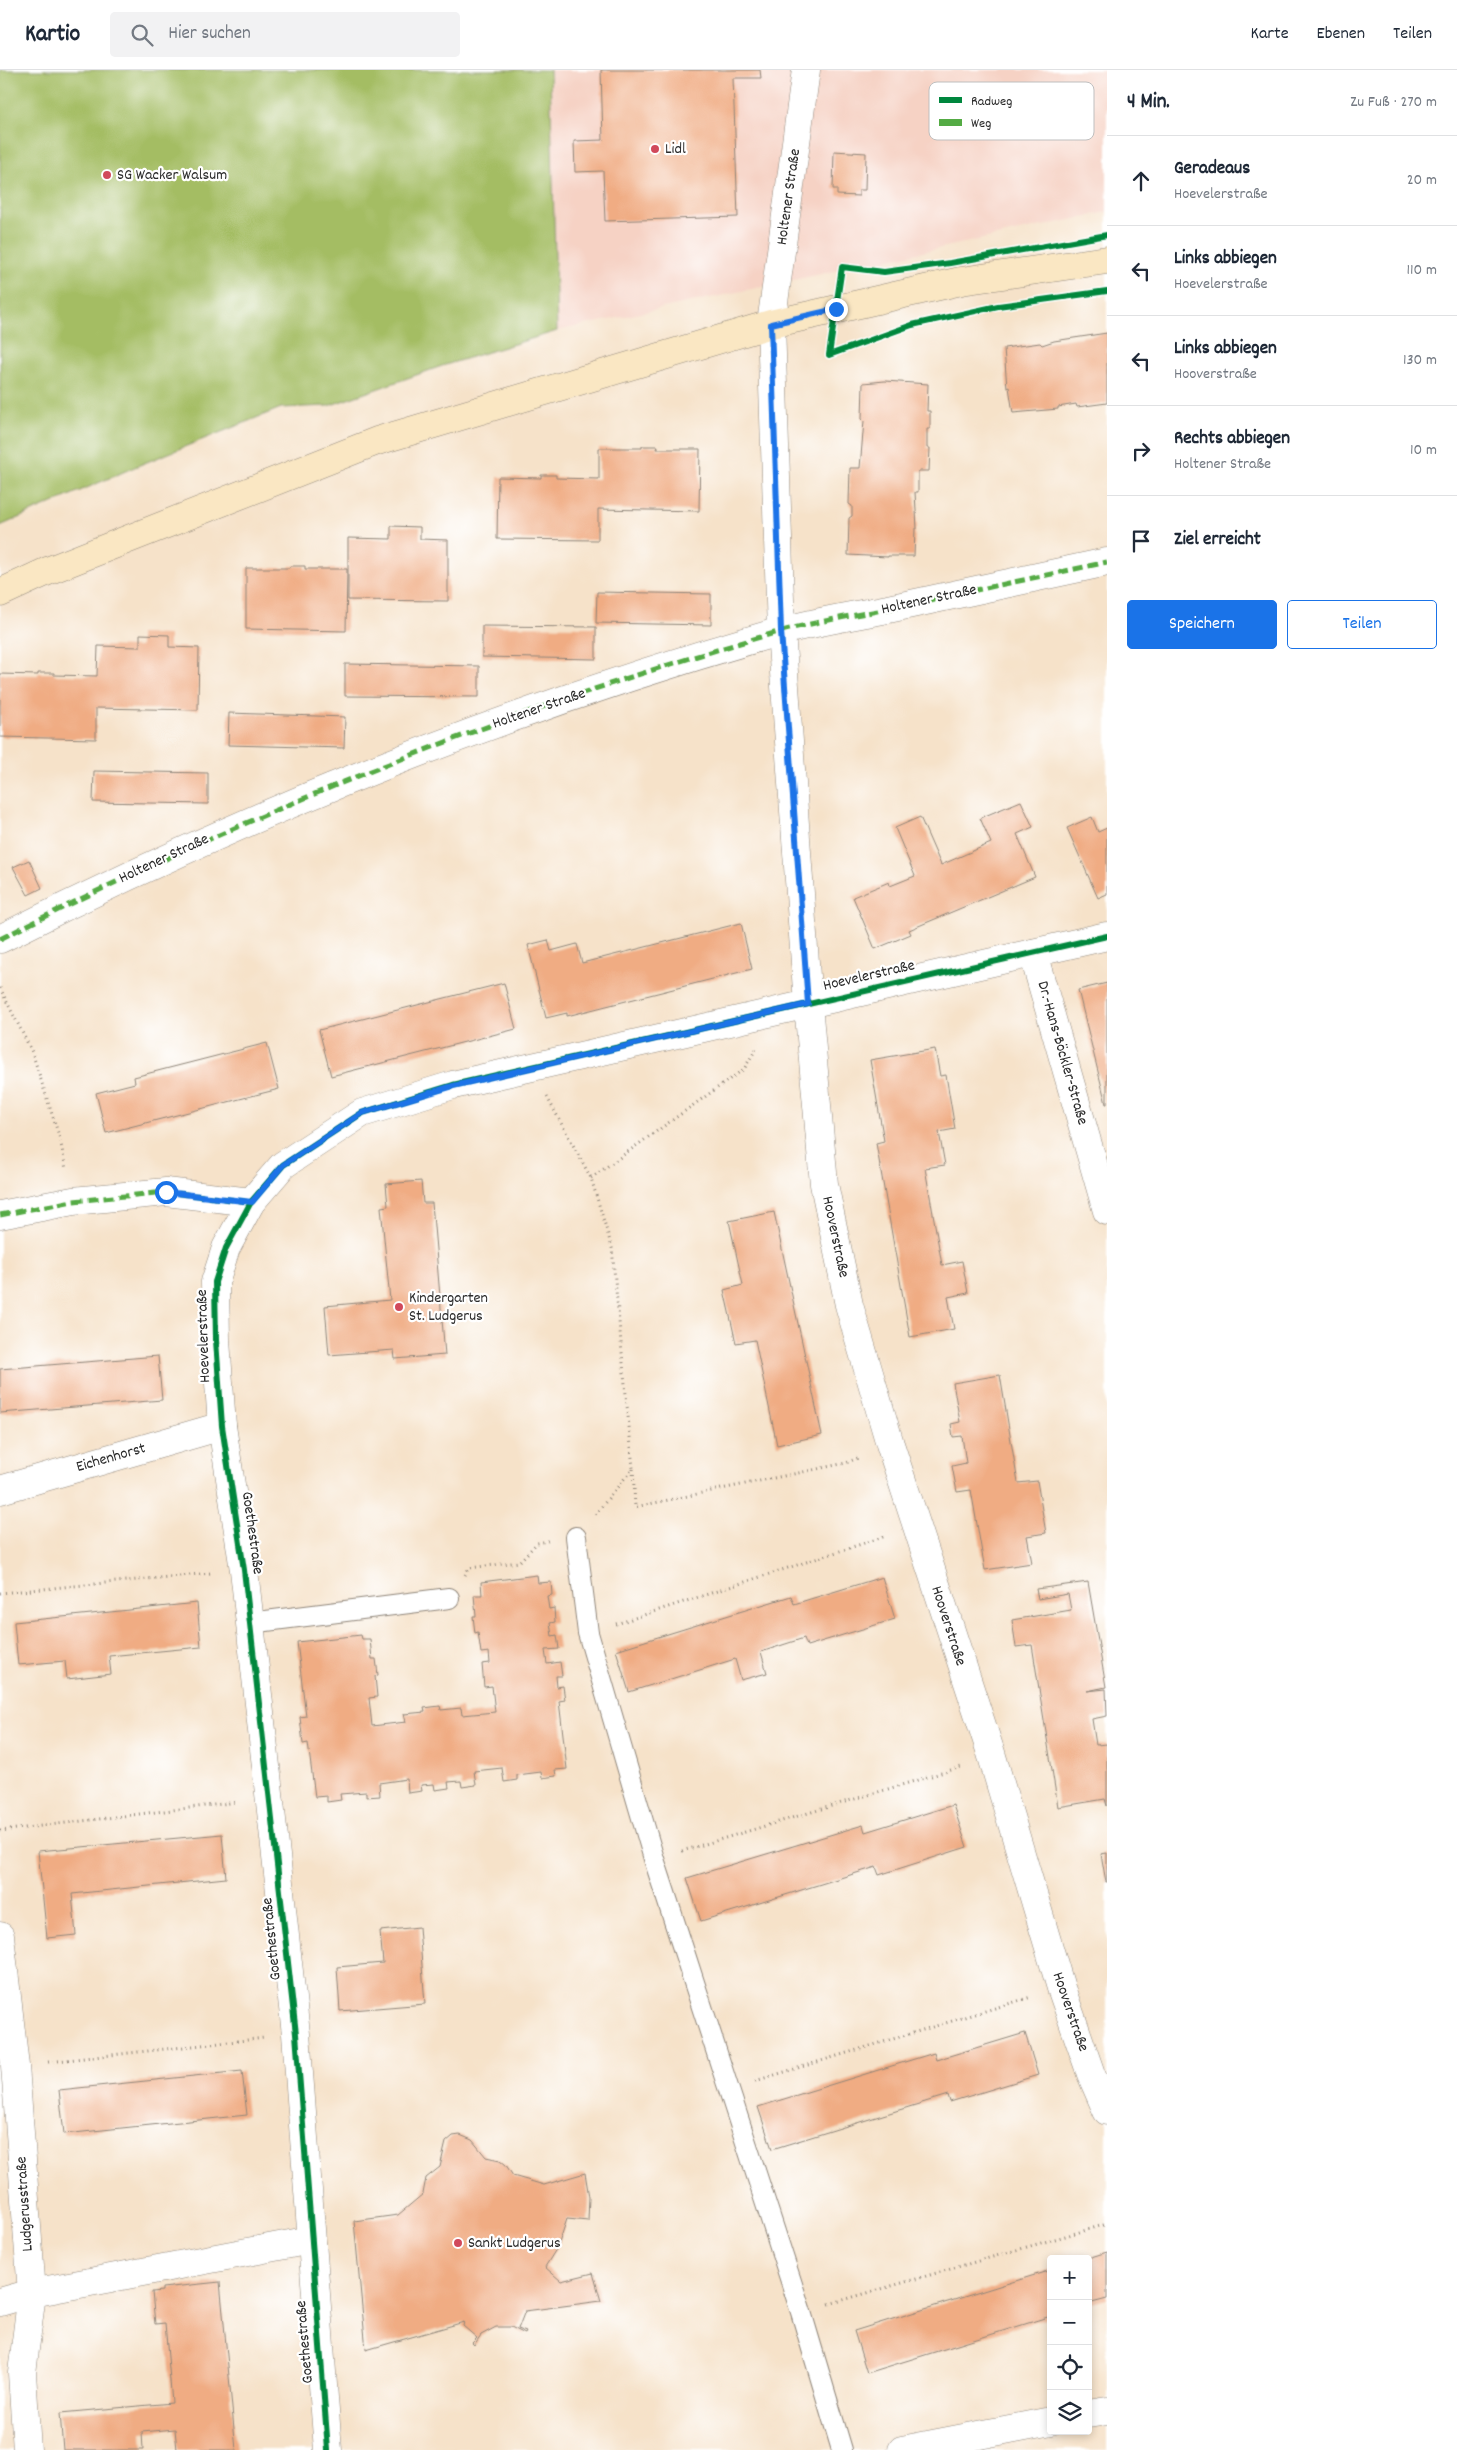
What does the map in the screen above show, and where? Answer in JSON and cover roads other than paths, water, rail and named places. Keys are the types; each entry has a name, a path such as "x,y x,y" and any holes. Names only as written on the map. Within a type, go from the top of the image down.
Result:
{"street":[{"name":"Holtener Straße","path":"771,324 806,70"},
{"path":"0,593 50,570 377,440 771,324 961,280 1107,260"},
{"name":"Hooverstraße","path":"771,324 781,631 808,1004 824,1184 849,1305 915,1527 991,1753 1061,1988 1091,2074 1107,2111"},
{"name":"Holtener Straße","path":"0,939 98,889 208,838 355,776 553,702 781,631 1107,562"},
{"name":"Hoevelerstraße","path":"222,1426 216,1340 215,1282 226,1248 252,1202 283,1165 362,1113 453,1086 1107,936"},
{"name":"Dr.-Hans-Böckler-Straße","path":"1033,953 1107,1211"},
{"path":"0,1215 73,1202 166,1192 252,1202"},
{"name":"Eichenhorst","path":"0,1490 222,1426"},
{"name":"Goethestraße","path":"222,1426 244,1570 296,2034 328,2450"},
{"name":"Ludgerusstraße","path":"0,1936 15,2066 32,2293 22,2372 27,2450"},
{"path":"0,2302 32,2293 311,2240"},
{"path":"1092,2413 1107,2411"},
{"path":"902,2450 1047,2422"}],"lane":[{"path":"576,1537 588,1633 654,1859 801,2312 842,2450"},
{"path":"250,1623 449,1598"}],"place":[{"name":"Lidl","path":"655,149"},
{"name":"SG Wacker Walsum","path":"107,175"},
{"name":"Kindergarten St. Ludgerus","path":"399,1307"},
{"name":"Sankt Ludgerus","path":"458,2243"}]}
